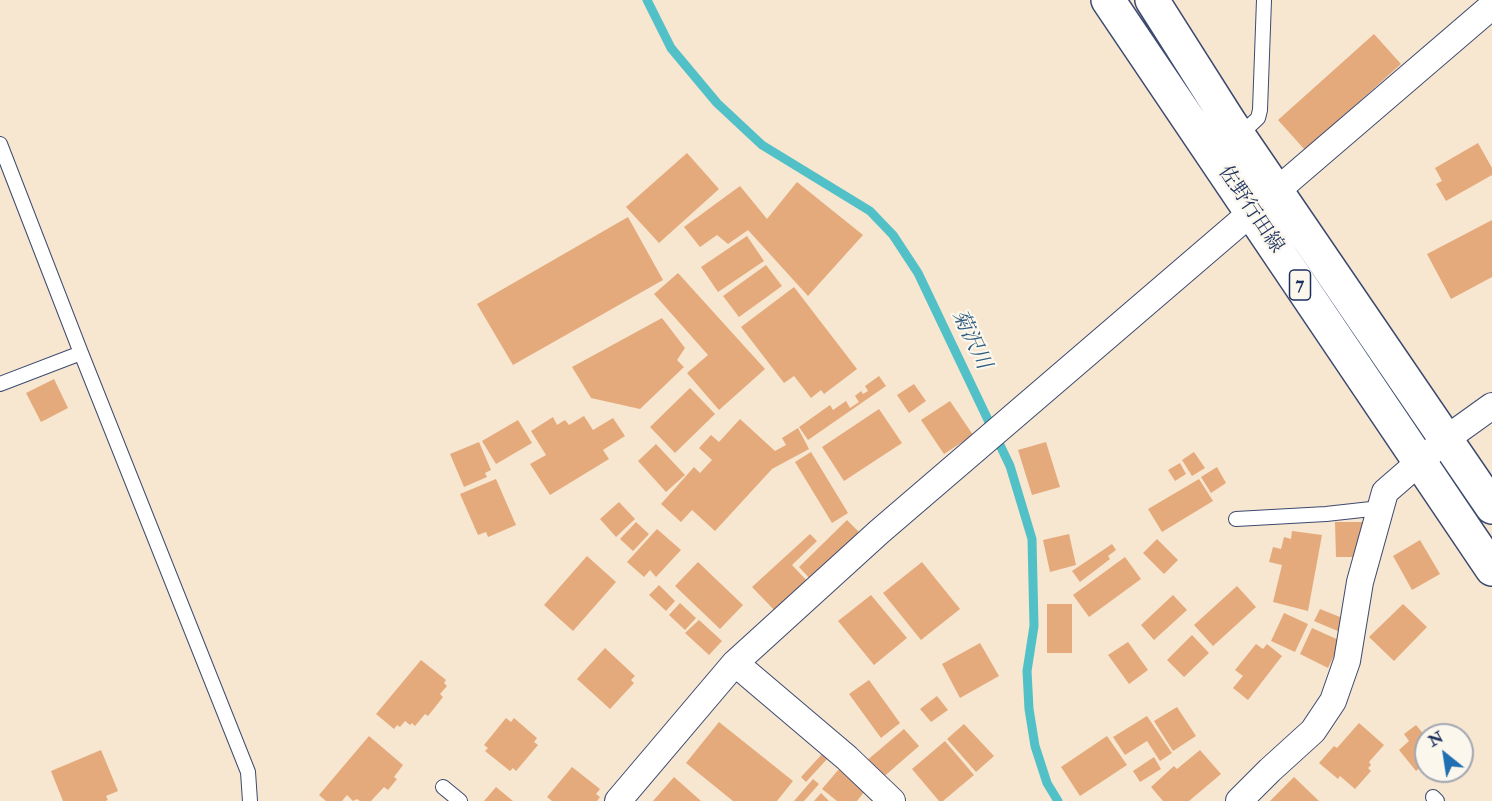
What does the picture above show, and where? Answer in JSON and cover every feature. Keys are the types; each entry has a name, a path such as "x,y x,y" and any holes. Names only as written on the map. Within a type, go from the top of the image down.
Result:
{"main road":[{"name":"佐野行田線","path":"1108,0 1492,569"},
{"name":"佐野行田線","path":"1152,0 1239,136 1492,507"}],"street":[{"path":"618,801 735,663 879,532 1492,6"},
{"path":"1239,801 1313,731 1333,701 1347,661 1360,582 1385,492 1446,439 1492,406"},
{"path":"735,663 847,758 892,801"}],"lane":[{"path":"1239,136 1258,118 1260,110 1264,0"},
{"path":"0,144 248,772 250,801"},
{"path":"0,384 81,353"},
{"path":"1236,519 1326,514 1380,508"},
{"path":"443,788 460,801"}],"building":[{"path":"1374,34 1401,64 1305,150 1278,120"},
{"path":"1478,143 1492,168 1492,175 1446,201 1436,184 1442,181 1435,168"},
{"path":"687,153 719,189 659,243 626,207"},
{"path":"797,182 863,235 808,296 748,230 728,244 717,235 700,247 684,227 740,186 767,219"},
{"path":"628,217 663,280 513,365 477,304"},
{"path":"1492,220 1492,277 1451,299 1427,254"},
{"path":"747,236 764,261 718,292 701,267"},
{"path":"766,265 782,286 739,317 723,296"},
{"path":"678,273 765,369 719,410 687,373 708,355 654,294"},
{"path":"794,287 857,369 824,394 821,390 811,398 794,376 784,383 741,327"},
{"path":"662,318 685,348 677,360 684,367 640,409 591,398 572,367"},
{"path":"879,376 886,386 808,440 799,427 830,405 833,410 846,401 850,408 859,402 855,396 861,391 863,394 868,391 865,386"},
{"path":"54,379 68,408 41,422 26,393"},
{"path":"914,384 926,401 909,413 897,395"},
{"path":"690,388 715,414 675,453 650,427"},
{"path":"950,401 973,435 944,454 921,420"},
{"path":"879,409 902,443 844,481 822,447"},
{"path":"584,416 593,430 613,418 625,436 603,450 609,459 550,495 530,464 546,455 531,431 553,417 557,425 565,420 569,425"},
{"path":"740,419 775,451 786,445 782,438 798,428 809,449 772,469 715,531 692,510 681,522 661,504 694,467 700,473 712,460 699,448 711,435 719,442"},
{"path":"518,420 532,443 496,464 482,441"},
{"path":"479,442 491,470 485,473 487,477 464,487 450,454"},
{"path":"1046,442 1060,487 1032,495 1018,450"},
{"path":"656,444 685,475 666,492 638,461"},
{"path":"811,452 848,513 832,523 795,462"},
{"path":"1194,452 1205,468 1192,476 1182,460"},
{"path":"1180,463 1186,474 1175,481 1168,470"},
{"path":"1217,467 1226,483 1211,493 1201,477"},
{"path":"496,479 516,525 488,537 486,532 478,535 460,494"},
{"path":"1199,479 1213,501 1162,532 1148,509"},
{"path":"619,502 635,519 616,537 600,519"},
{"path":"847,520 861,534 812,581 799,567"},
{"path":"636,522 649,534 633,551 620,539"},
{"path":"1335,522 1363,522 1363,557 1336,557"},
{"path":"657,529 681,550 656,577 650,570 644,577 627,562"},
{"path":"1292,531 1322,535 1308,611 1273,602 1282,565 1269,562 1273,547 1281,549 1284,537 1291,539"},
{"path":"810,534 817,541 792,565 810,584 778,614 752,587"},
{"path":"1069,534 1076,565 1050,572 1043,540"},
{"path":"1157,539 1178,560 1164,574 1143,553"},
{"path":"1420,540 1440,574 1412,590 1393,556"},
{"path":"1112,544 1116,550 1108,556 1110,559 1080,582 1072,571"},
{"path":"587,556 616,582 573,631 544,605"},
{"path":"1125,557 1141,579 1089,617 1073,595"},
{"path":"698,562 743,605 720,629 675,586"},
{"path":"922,562 960,609 921,640 883,593"},
{"path":"659,585 675,601 666,611 649,595"},
{"path":"1237,586 1256,607 1213,646 1194,625"},
{"path":"871,595 907,638 874,665 838,621"},
{"path":"1173,595 1187,610 1154,640 1141,625"},
{"path":"680,603 696,618 685,630 669,615"},
{"path":"1047,604 1072,604 1072,653 1047,653"},
{"path":"1403,604 1427,627 1394,661 1369,637"},
{"path":"1320,609 1345,619 1340,632 1314,621"},
{"path":"1284,613 1308,624 1295,652 1271,641"},
{"path":"699,620 722,641 709,655 685,633"},
{"path":"1312,628 1341,641 1328,668 1300,654"},
{"path":"1192,635 1209,653 1184,677 1167,660"},
{"path":"1128,642 1148,670 1129,684 1108,655"},
{"path":"980,643 999,676 960,698 942,664"},
{"path":"1256,644 1263,649 1267,644 1282,656 1248,700 1233,688 1243,676 1235,670"},
{"path":"605,648 635,676 631,680 634,683 610,709 577,679"},
{"path":"421,660 446,680 444,683 447,686 440,694 443,697 428,716 425,714 415,726 405,721 400,727 397,725 394,729 376,714"},
{"path":"869,680 900,723 881,738 849,694"},
{"path":"937,696 948,710 931,722 920,709"},
{"path":"1177,707 1196,736 1173,751 1154,721"},
{"path":"1147,716 1172,753 1160,761 1147,741 1125,755 1113,737"},
{"path":"506,718 511,722 514,718 537,738 534,742 538,745 516,771 513,768 510,771 485,751 488,748 484,745"},
{"path":"719,722 793,781 777,801 733,801 686,763"},
{"path":"1359,723 1384,745 1369,762 1371,765 1368,768 1371,771 1355,789 1340,776 1338,779 1319,763 1334,746 1337,748"},
{"path":"964,724 994,756 976,772 947,739"},
{"path":"1414,726 1414,769 1399,750 1409,741 1404,734"},
{"path":"904,729 919,746 880,780 865,762"},
{"path":"369,736 403,765 394,777 397,779 388,790 384,787 371,801 357,799 353,801 347,795 342,801 326,801 319,795"},
{"path":"1107,736 1127,765 1080,796 1061,767"},
{"path":"945,741 974,775 943,801 939,801 912,769"},
{"path":"101,750 118,791 106,796 108,800 106,801 63,801 51,771"},
{"path":"1200,750 1221,774 1189,801 1163,801 1151,787 1174,766 1177,769"},
{"path":"823,753 828,758 806,782 801,777"},
{"path":"1154,757 1161,769 1140,782 1133,771"},
{"path":"572,767 600,789 596,794 600,797 597,801 552,801 547,797"},
{"path":"839,769 865,791 857,801 837,801 822,789"},
{"path":"674,777 701,801 653,801"},
{"path":"1294,777 1319,801 1270,801"},
{"path":"813,779 819,784 804,801 794,801"},
{"path":"496,787 513,801 484,801"},
{"path":"821,793 829,801 814,801"}],"waterway":[{"name":"菊沢川","path":"647,0 671,48 717,103 762,145 870,211 893,235 918,273 1010,466 1032,539 1034,626 1027,671 1029,709 1035,746 1047,783 1058,801"}]}
